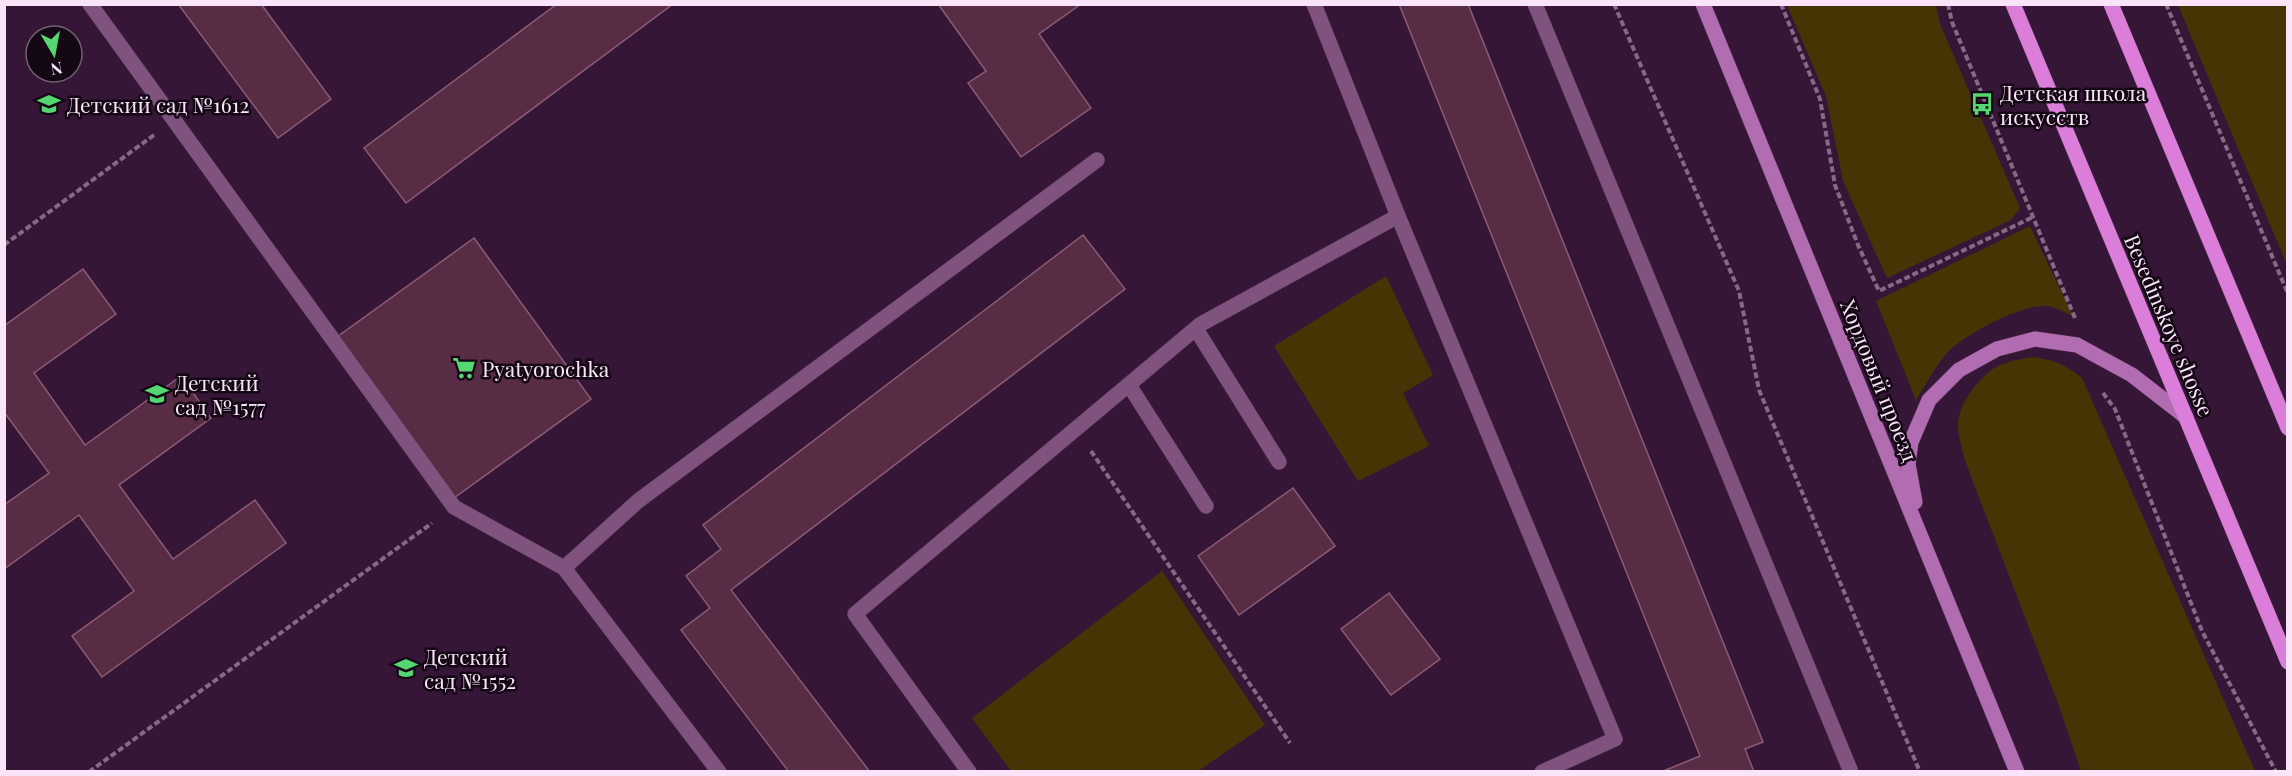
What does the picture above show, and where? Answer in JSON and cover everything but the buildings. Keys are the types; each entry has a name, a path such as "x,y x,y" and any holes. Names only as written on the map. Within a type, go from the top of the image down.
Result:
{"main road":[{"name":"Хордовый проезд","path":"1703,4 2017,771"},
{"name":"Besedinskoye shosse","path":"2013,4 2288,662"},
{"path":"2111,4 2288,428"},
{"path":"1920,532 1908,464 1915,432 1929,400 1959,370 1997,349 2035,339 2077,345 2132,375 2186,417"}],"lane":[{"path":"90,4 454,507 564,568 719,771"},
{"path":"1314,4 1398,216 1615,739 1542,771"},
{"path":"1534,4 1851,771"},
{"path":"564,568 638,501 1097,160"},
{"path":"969,771 855,614 1201,324 1398,216"},
{"path":"1196,328 1279,462"},
{"path":"1129,385 1206,506"}],"path":[{"path":"1614,4 1739,291 1759,390 1920,771"},
{"path":"1781,4 1820,99 1834,185 1879,291 2033,217"},
{"path":"1948,4 1952,22 2078,326"},
{"path":"2166,4 2288,294"},
{"path":"4,244 174,121"},
{"path":"2097,384 2115,409 2202,632 2276,771"},
{"path":"1076,429 1290,743"},
{"path":"89,771 454,507"}],"shaded area":[{"path":"1787,5 1936,5 1940,24 2020,208 2011,220 1887,278 1843,181 1826,96"},
{"path":"2178,5 2287,5 2287,265"},
{"path":"2030,226 2073,316 2047,306 2036,307 2009,315 1980,329 1947,353 1916,400 1876,301"},
{"path":"1386,276 1433,375 1403,393 1429,446 1358,481 1274,346"},
{"path":"2033,357 2059,364 2082,378 2255,771 2081,771 2059,706 1964,458 1958,429 1962,408 1983,377 2000,365"},
{"path":"1162,571 1265,725 1198,771 1011,771 972,718"}],"place":[{"name":"Детский сад №1612","path":"49,104"},
{"name":"Детская школа искусств","path":"1982,104"},
{"name":"Pyatyorochka","path":"464,368"},
{"name":"Детский сад №1577","path":"157,394"},
{"name":"Детский сад №1552","path":"406,668"}]}
